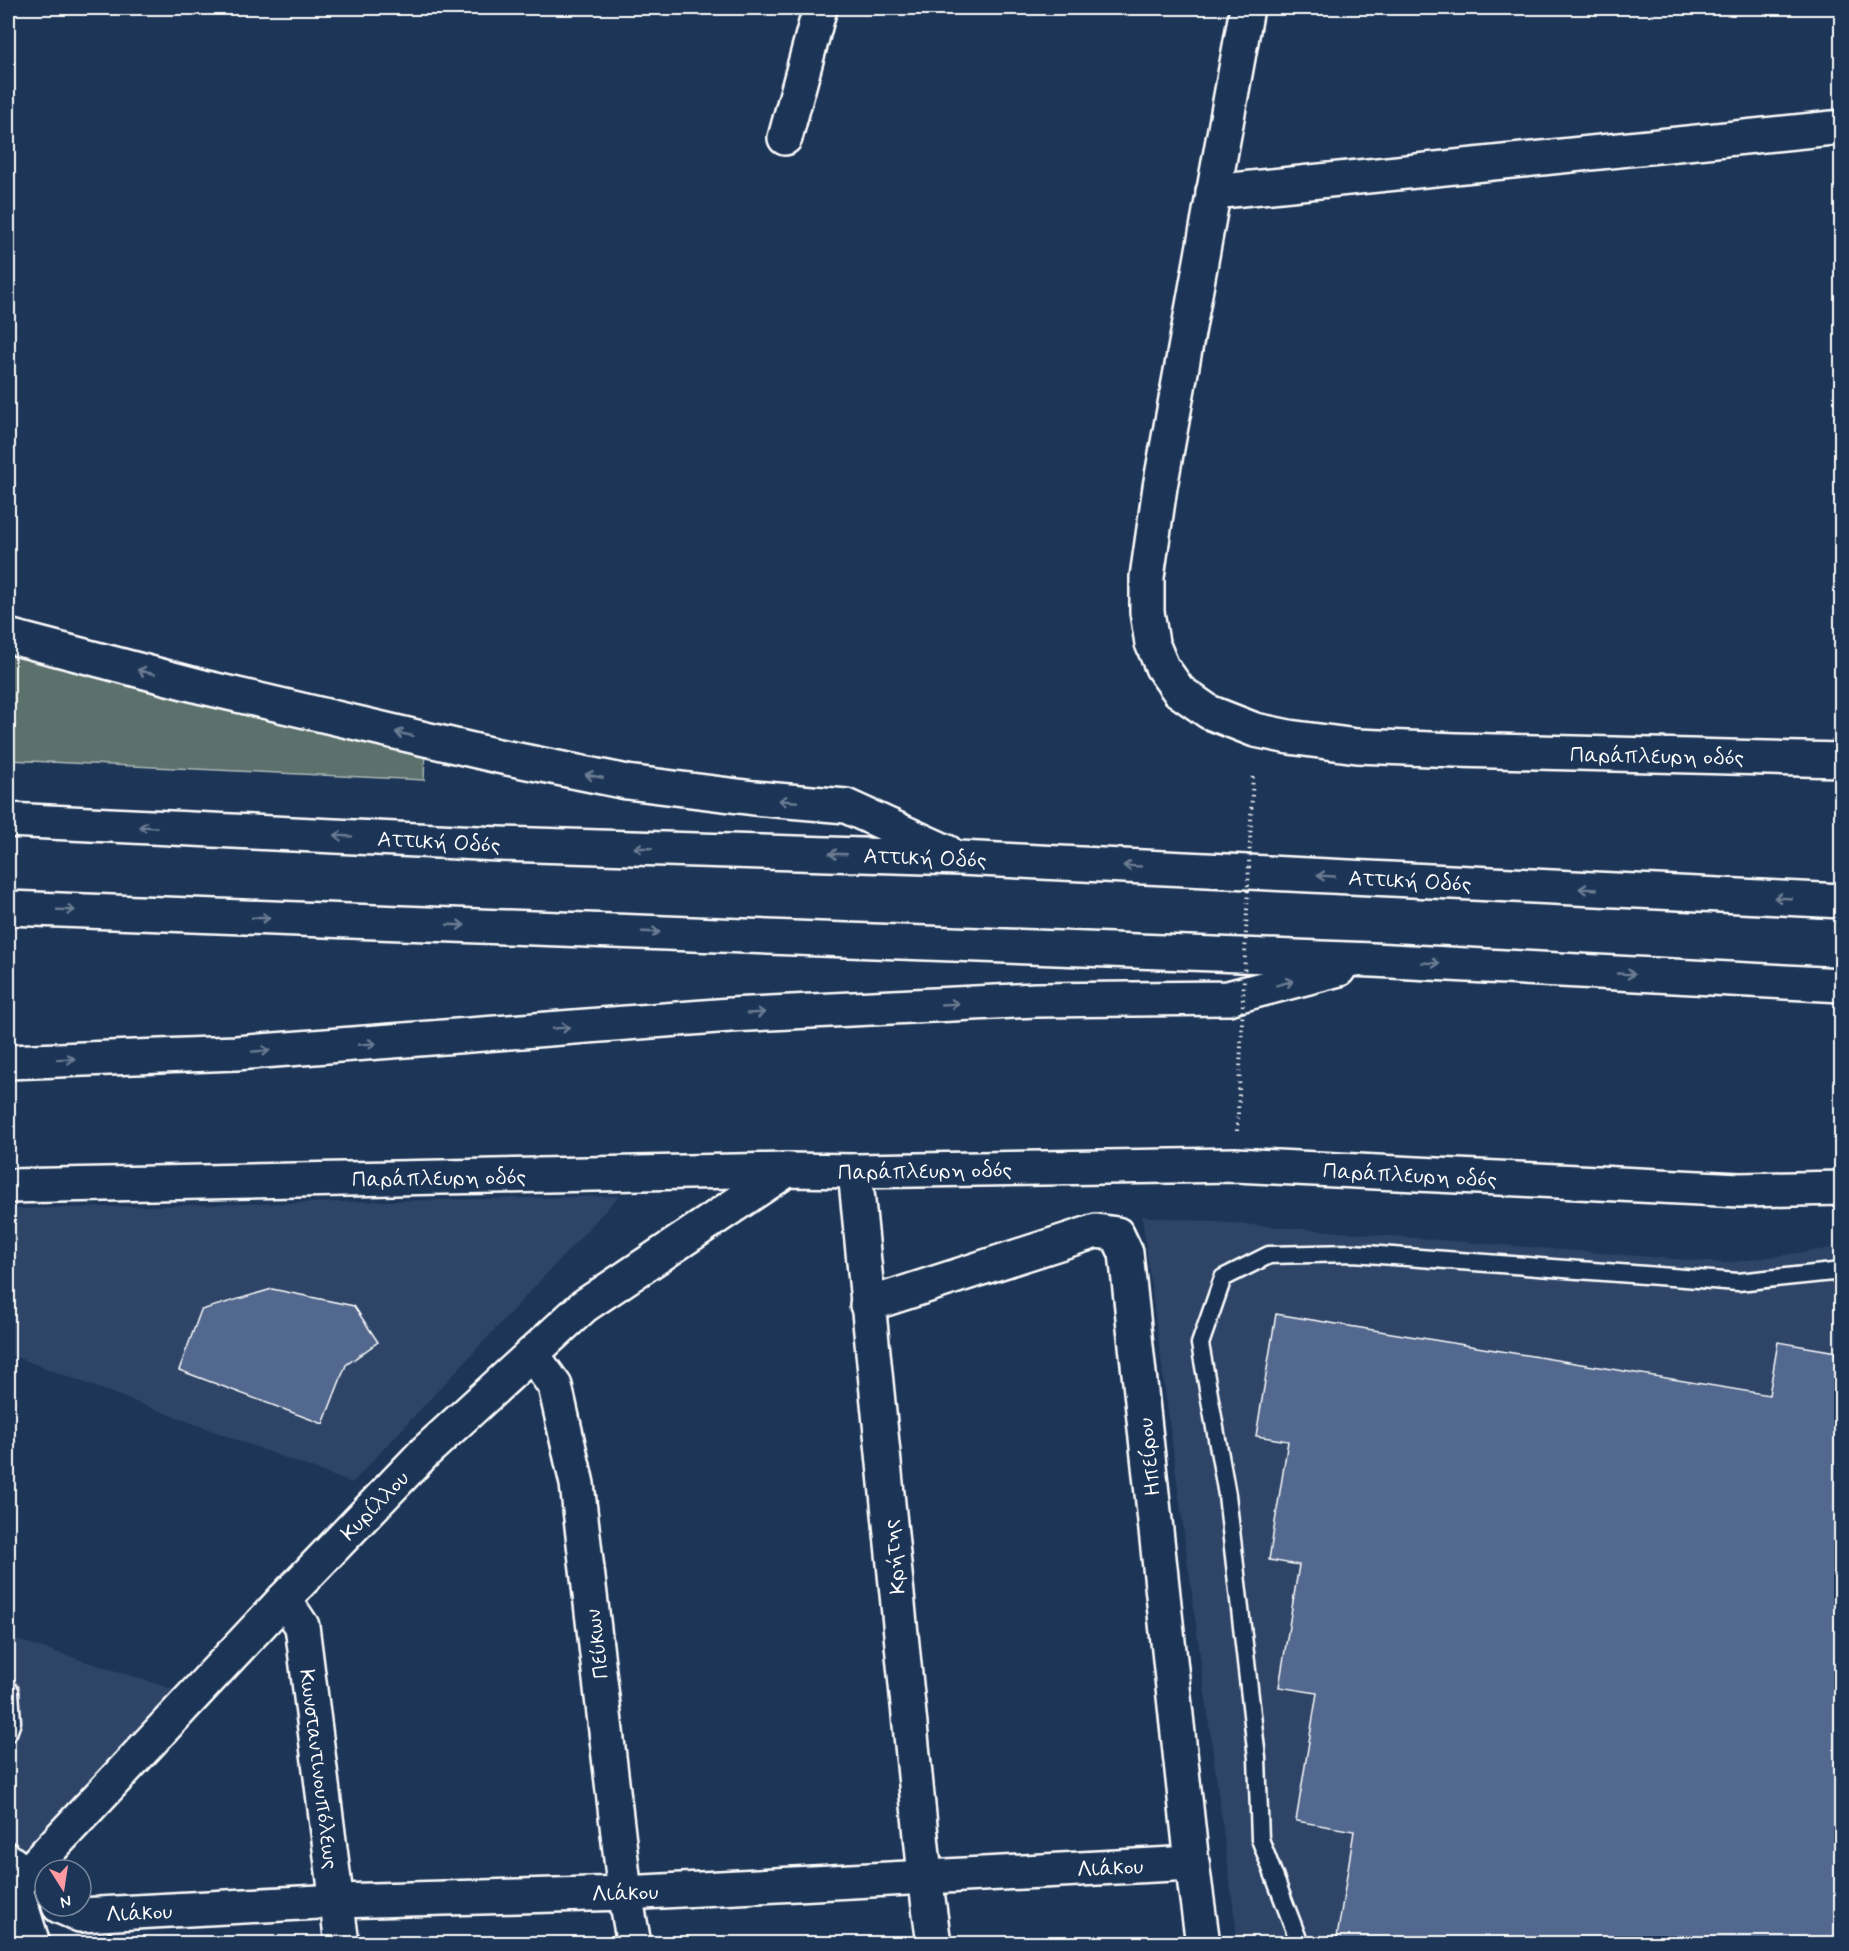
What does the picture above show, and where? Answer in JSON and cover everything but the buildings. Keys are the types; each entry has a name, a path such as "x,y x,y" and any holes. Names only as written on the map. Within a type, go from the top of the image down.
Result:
{"main road":[{"path":"785,138 820,8"},
{"name":"Παράπλευρη οδός","path":"1247,8 1160,488 1147,577 1147,612 1152,643 1162,668 1179,691 1209,712 1255,730 1357,746 1842,760"},
{"path":"1213,192 1842,127"},
{"path":"8,636 203,687 498,756 627,782 754,798 846,806 959,858"},
{"name":"Αττική Οδός","path":"8,820 499,844 959,858 1842,901"},
{"path":"8,908 1373,960 1842,985"},
{"path":"8,1062 236,1053 730,1015 1036,1000 1228,998 1373,960"},
{"name":"Παράπλευρη οδός","path":"8,1186 788,1170 1235,1165 1729,1190 1842,1188"},
{"name":"Κυρίλλου","path":"15,1874 425,1452 584,1306 788,1170"},
{"name":"Κρήτης","path":"855,1171 925,1876 934,1944"},
{"name":"Ηπείρου","path":"867,1305 1096,1230 1118,1234 1126,1253 1192,1863 1203,1944"},
{"name":"Πεύκων","path":"532,1354 555,1386 577,1484 625,1893 634,1944"},
{"name":"Κωνσταντινουπόλεως","path":"284,1599 302,1626 342,1944"},
{"name":"Λιάκου","path":"93,1915 337,1901 625,1893 1192,1863"},
{"path":"15,1874 33,1890"},
{"path":"15,1874 33,1944"}],"lane":[{"path":"1300,1944 1260,1839 1257,1758 1227,1495 1200,1344 1223,1278 1269,1255 1353,1253 1738,1282 1842,1271"},
{"path":"8,1689 12,1722 8,1733"}],"path":[{"path":"1238,1114 1253,773"}],"shaded area":[{"path":"619,1196 352,1483 8,1354 8,1209"},
{"path":"1142,1216 1725,1263 1841,1247 1841,1943 1238,1943"},
{"path":"8,1637 176,1690 8,1867"}],"green space":[{"path":"8,649 425,753 424,780 8,760"}]}
